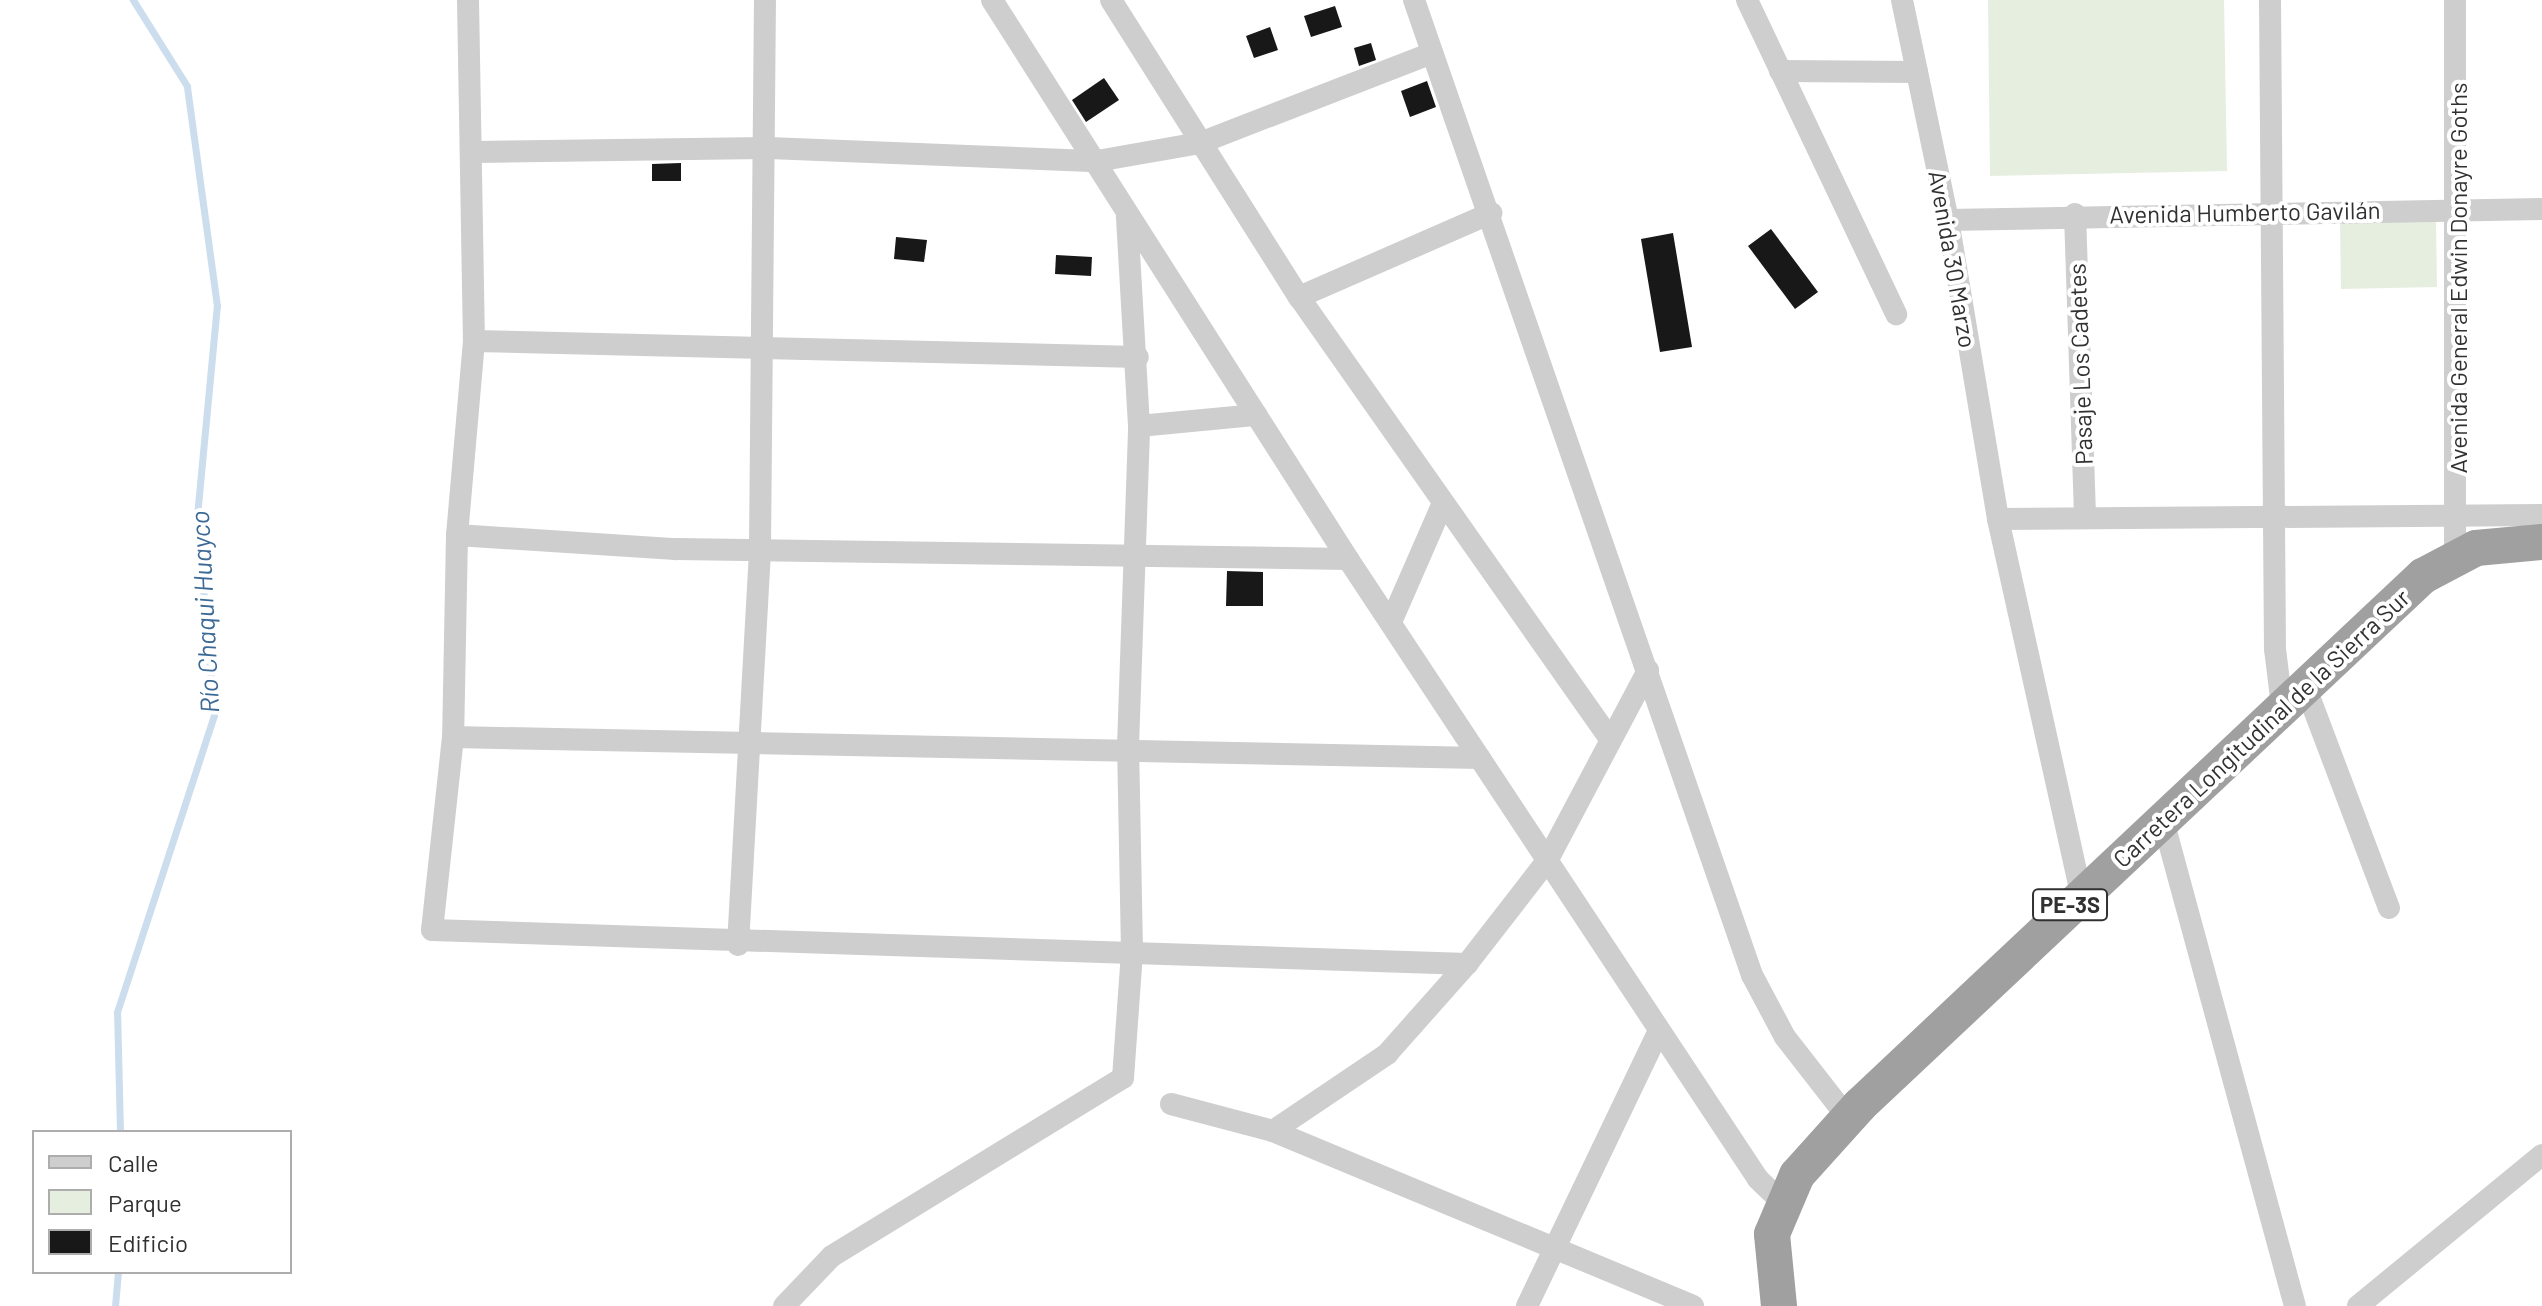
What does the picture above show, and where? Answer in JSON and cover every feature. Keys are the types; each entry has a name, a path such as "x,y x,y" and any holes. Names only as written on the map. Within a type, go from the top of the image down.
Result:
{"highway":[{"name":"Carretera Longitudinal de la Sierra Sur","path":"1779,1306 1772,1234 1797,1175 1848,1118 2081,894 2164,824 2295,703 2423,576 2455,556 2542,542"}],"street":[{"path":"468,0 474,152 474,341 457,535 453,737 432,930 738,945 1132,951 1467,964"},
{"path":"738,945 753,748 760,547 769,148 765,0"},
{"path":"992,0 1348,559 1758,1179 1785,1205"},
{"path":"1112,0 1299,297 1610,739"},
{"path":"1414,0 1491,213 1752,975 1785,1037 1848,1118"},
{"path":"1747,0 1896,314"},
{"name":"Avenida 30 Marzo","path":"1902,0 1948,220 1998,519 2081,894"},
{"path":"2270,0 2276,212 2274,513 2295,703 2389,908"},
{"name":"Avenida General Edwin Donayre Goths","path":"2455,0 2460,517 2455,556"},
{"path":"474,152 769,148 1097,161 1200,143 1432,53"},
{"path":"1780,71 1917,72"},
{"name":"Avenida Humberto Gavilán","path":"1948,220 2075,214 2542,209"},
{"path":"784,1306 832,1256 1123,1078 1132,951 1128,746 1139,426 1138,357 1127,211"},
{"path":"1299,297 1491,213"},
{"name":"Pasaje Los Cadetes","path":"2075,214 2085,514"},
{"path":"474,341 764,351 1138,357"},
{"path":"1139,426 1256,415"},
{"path":"1391,622 1443,503"},
{"path":"1998,519 2085,514 2542,515"},
{"path":"457,535 1136,560 1348,559"},
{"path":"1273,1131 1387,1054 1467,964 1547,861 1648,670"},
{"path":"453,737 753,748 1128,746 1480,758"},
{"path":"2164,824 2295,1306"},
{"path":"1527,1306 1659,1031"},
{"path":"1171,1104 1273,1131 1556,1245 1693,1306"},
{"path":"2358,1306 2542,1155"}],"green space":[{"path":"1988,0 2224,0 2227,171 1990,176"},
{"path":"2436,219 2437,287 2341,289 2340,221"}],"building":[{"path":"1335,6 1342,27 1311,37 1304,16"},
{"path":"1270,27 1278,50 1254,58 1246,36"},
{"path":"1371,43 1376,60 1359,66 1354,48"},
{"path":"1104,78 1119,100 1086,122 1072,100"},
{"path":"1427,81 1436,107 1410,117 1401,91"},
{"path":"681,163 681,181 652,181 652,164"},
{"path":"1771,229 1818,292 1795,309 1748,246"},
{"path":"1673,233 1692,347 1660,352 1641,239"},
{"path":"896,237 927,240 924,262 894,259"},
{"path":"1056,255 1092,257 1091,276 1055,274"},
{"path":"1227,571 1263,572 1263,606 1226,606"}],"waterway":[{"name":"Río Chaqui Huayco","path":"120,1130 117,1012 214,715 197,516 217,306 187,86 133,0"},
{"name":"Río Chaqui Huayco","path":"115,1306 118,1274"}]}
